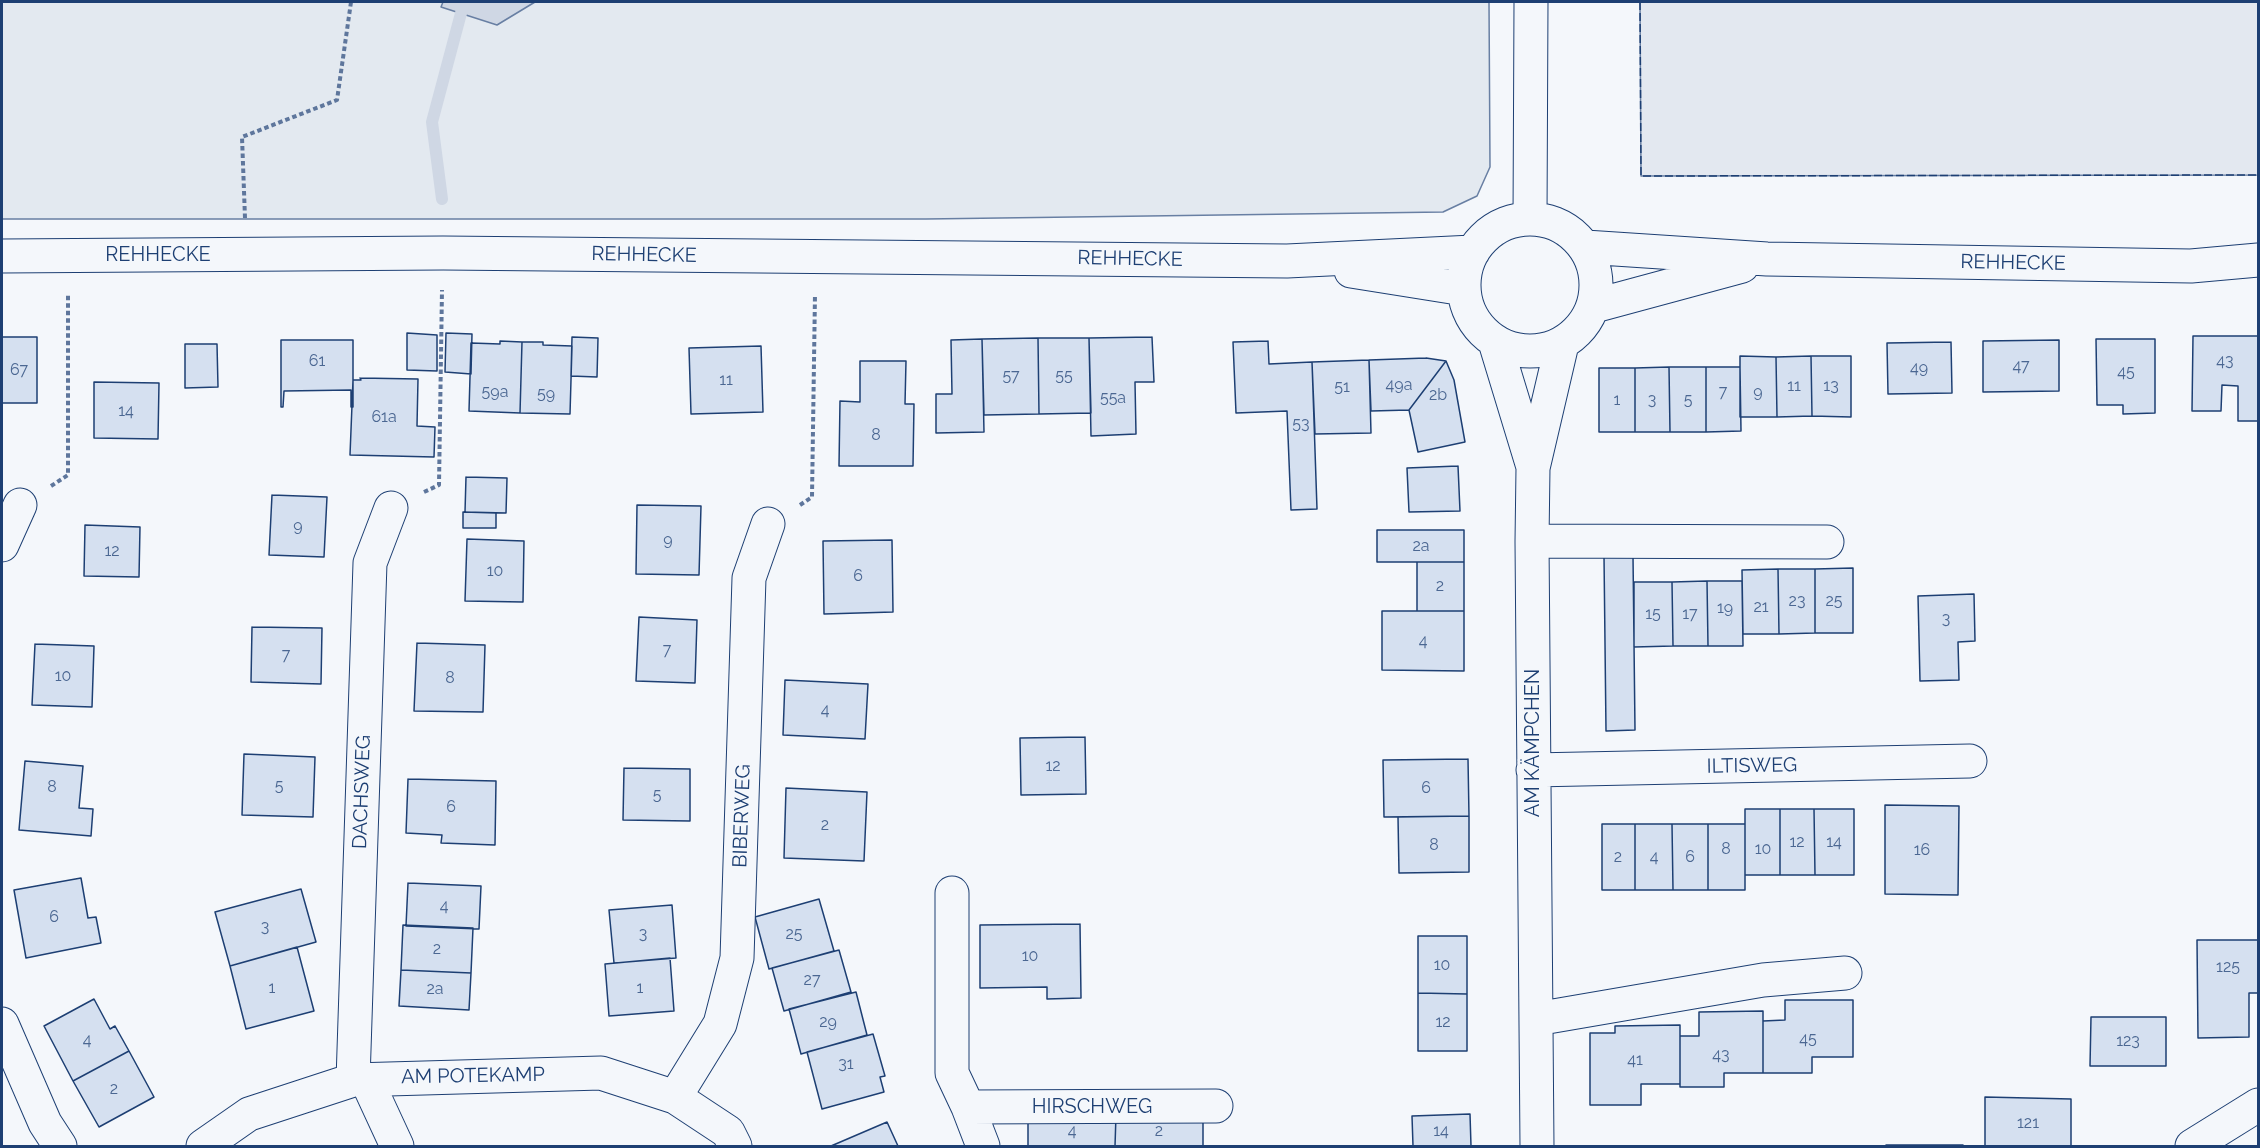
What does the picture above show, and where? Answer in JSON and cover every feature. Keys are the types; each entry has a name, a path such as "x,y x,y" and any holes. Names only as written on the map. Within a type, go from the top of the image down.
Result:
{"street":[{"path":"1530,219 1531,2"},
{"path":"1530,219 1551,222 1570,232 1585,247 1594,265 1598,286 1594,306 1582,328 1562,344 1540,351 1516,350 1495,342 1479,328 1468,309 1464,289 1466,270 1473,252 1488,234 1508,223 1530,219"},
{"name":"REHHECKE","path":"1585,247 1767,259 2191,266 2259,260"},
{"name":"REHHECKE","path":"2,256 443,253 1287,261 1473,252"},
{"name":"REHHECKE","path":"1594,306 1767,259"},
{"name":"REHHECKE","path":"1287,261 1464,289"},
{"name":"AM KÄMPCHEN","path":"1495,342 1533,468"},
{"name":"AM KÄMPCHEN","path":"1537,1146 1533,468 1562,344"},
{"path":"2,545 20,505"},
{"name":"DACHSWEG","path":"359,1079 370,563 391,508"},
{"name":"BIBERWEG","path":"675,1097 720,1024 737,958 749,578 768,524"},
{"path":"1532,541 1827,542"},
{"name":"ILTISWEG","path":"1533,770 1970,761"},
{"path":"952,893 952,1072 983,1146"},
{"path":"1536,1019 1763,980 1845,973"},
{"path":"2,1024 45,1123 60,1146"},
{"name":"AM POTEKAMP","path":"203,1146 249,1114 359,1079 601,1073 675,1097 728,1132 735,1146"},
{"path":"359,1079 397,1146"},
{"path":"2192,1146 2259,1105"},
{"name":"HIRSCHWEG","path":"968,1107 1216,1106"}],"path":[{"path":"247,255 242,137 337,100 351,2"},
{"path":"391,508 439,485 443,253"},
{"path":"20,505 68,475 68,255"},
{"path":"768,524 812,497 815,256"}],"shaded area":[{"path":"2,2 1489,2 1490,167 1477,196 1443,212 926,219 2,219"},
{"path":"443,2 535,2 497,25 441,7"},
{"path":"1640,2 2258,2 2258,175 1641,176"}],"building":[{"path":"407,333 437,335 437,371 407,370"},
{"path":"446,333 472,334 471,374 445,372"},
{"path":"2193,336 2258,336 2258,421 2238,421 2238,386 2222,385 2221,411 2192,411"},
{"path":"2,337 37,337 37,403 2,403"},
{"path":"572,337 598,338 597,377 571,376"},
{"path":"1152,337 1154,382 1135,382 1136,434 1091,436 1089,338"},
{"path":"1038,338 1089,338 1091,413 1039,414"},
{"path":"1038,338 1039,414 984,415 982,339"},
{"path":"982,339 984,432 936,433 936,394 952,394 951,340"},
{"path":"2096,339 2155,339 2155,413 2123,414 2123,405 2097,405"},
{"path":"281,340 353,340 353,407 351,407 351,390 284,391 283,407 281,407"},
{"path":"2059,340 2059,391 1983,392 1983,341"},
{"path":"500,341 522,342 520,413 469,411 471,343 500,344"},
{"path":"1268,341 1269,364 1312,362 1317,509 1291,510 1287,411 1236,413 1233,342"},
{"path":"522,342 572,346 570,414 520,413"},
{"path":"1951,342 1952,393 1888,394 1887,343"},
{"path":"185,344 217,344 218,387 185,388"},
{"path":"761,346 763,412 691,414 689,348"},
{"path":"1740,356 1776,357 1777,417 1740,417"},
{"path":"1811,356 1812,416 1777,417 1776,357"},
{"path":"1811,356 1851,356 1851,417 1812,416"},
{"path":"1426,358 1446,361 1409,410 1371,411 1369,360"},
{"path":"1369,360 1371,433 1315,434 1312,362"},
{"path":"860,361 906,361 905,404 914,404 913,466 839,466 840,401 860,402"},
{"path":"1446,361 1454,380 1465,442 1418,452 1409,410"},
{"path":"1669,367 1670,432 1635,432 1635,368"},
{"path":"1669,367 1706,367 1706,432 1670,432"},
{"path":"1706,367 1740,367 1741,431 1706,432"},
{"path":"1599,368 1635,368 1635,432 1599,432"},
{"path":"360,378 418,379 417,426 435,427 434,457 350,455 353,380 361,380"},
{"path":"94,382 159,383 158,439 94,438"},
{"path":"1458,466 1460,511 1409,512 1407,468"},
{"path":"466,477 507,478 506,513 465,512"},
{"path":"272,495 327,497 324,557 269,555"},
{"path":"637,505 701,506 699,575 636,574"},
{"path":"463,512 496,513 496,528 463,528"},
{"path":"85,525 140,527 139,577 84,576"},
{"path":"1377,530 1464,530 1464,562 1377,562"},
{"path":"467,539 524,541 523,602 465,601"},
{"path":"892,540 893,612 824,614 823,541"},
{"path":"1604,556 1633,556 1635,730 1606,731"},
{"path":"1417,562 1464,562 1464,611 1417,611"},
{"path":"1853,568 1853,633 1815,633 1815,569"},
{"path":"1778,569 1779,634 1743,634 1742,570"},
{"path":"1778,569 1815,569 1815,633 1779,634"},
{"path":"1707,581 1708,646 1673,646 1672,582"},
{"path":"1707,581 1742,581 1743,646 1708,646"},
{"path":"1634,582 1672,582 1673,646 1634,647"},
{"path":"1974,594 1975,641 1958,642 1959,680 1920,681 1918,596"},
{"path":"1382,611 1464,611 1464,671 1382,670"},
{"path":"639,617 697,620 695,683 636,681"},
{"path":"252,627 322,628 321,684 251,682"},
{"path":"417,643 485,645 483,712 414,711"},
{"path":"35,644 94,646 92,707 32,705"},
{"path":"785,680 868,684 865,739 783,735"},
{"path":"1085,737 1086,794 1021,795 1020,738"},
{"path":"244,754 315,757 313,817 242,815"},
{"path":"1468,759 1469,816 1384,817 1383,760"},
{"path":"25,761 83,766 79,808 93,809 91,836 19,830"},
{"path":"624,768 690,769 690,821 623,820"},
{"path":"408,779 496,781 495,845 441,843 442,835 406,833"},
{"path":"786,788 867,792 864,861 784,858"},
{"path":"1885,805 1959,806 1958,895 1885,894"},
{"path":"1745,809 1780,809 1780,875 1745,875"},
{"path":"1780,809 1814,809 1815,875 1780,875"},
{"path":"1814,809 1854,809 1854,875 1815,875"},
{"path":"1469,816 1469,872 1399,873 1398,817"},
{"path":"1602,824 1635,824 1635,890 1602,890"},
{"path":"1635,824 1672,824 1673,890 1635,890"},
{"path":"1672,824 1708,824 1708,890 1673,890"},
{"path":"1708,824 1745,824 1745,890 1708,890"},
{"path":"81,878 88,918 96,917 101,943 26,958 14,890"},
{"path":"408,883 481,886 479,929 406,926"},
{"path":"301,889 316,942 230,966 215,912"},
{"path":"819,899 834,951 769,969 755,917"},
{"path":"672,905 676,958 614,963 609,910"},
{"path":"1080,924 1081,998 1047,999 1047,987 980,988 980,925"},
{"path":"403,925 473,928 471,973 401,970"},
{"path":"1418,936 1467,936 1467,994 1418,993"},
{"path":"2197,940 2258,940 2258,993 2249,993 2249,1037 2198,1038"},
{"path":"297,947 314,1011 246,1029 230,966"},
{"path":"839,950 851,992 784,1011 772,968"},
{"path":"670,958 674,1011 609,1016 605,964"},
{"path":"401,970 471,973 469,1010 399,1006"},
{"path":"856,992 867,1035 801,1054 789,1009"},
{"path":"1418,993 1467,994 1467,1051 1418,1051"},
{"path":"94,999 110,1029 115,1026 129,1051 73,1081 44,1026"},
{"path":"1785,1000 1853,1000 1853,1057 1812,1057 1812,1073 1763,1073 1763,1021 1785,1020"},
{"path":"1763,1011 1763,1073 1724,1073 1724,1087 1680,1087 1680,1036 1699,1036 1699,1012"},
{"path":"2091,1017 2166,1017 2166,1066 2090,1066"},
{"path":"1680,1025 1680,1084 1641,1084 1641,1105 1590,1105 1590,1033 1615,1033 1615,1026"},
{"path":"873,1034 885,1076 880,1077 884,1092 822,1109 807,1052"},
{"path":"129,1051 154,1097 99,1127 73,1081"},
{"path":"1985,1097 2071,1099 2071,1146 1985,1146"},
{"path":"1470,1114 1471,1146 1413,1146 1412,1116"},
{"path":"1028,1115 1116,1115 1115,1146 1028,1146"},
{"path":"1116,1115 1203,1116 1203,1146 1115,1146"},
{"path":"887,1122 898,1146 831,1146"},
{"path":"1963,1145 1963,1146 1886,1146"}],"waterway":[{"path":"442,199 432,122 464,2"}],"fence":[{"path":"1640,2 1641,176 2258,175"}]}
